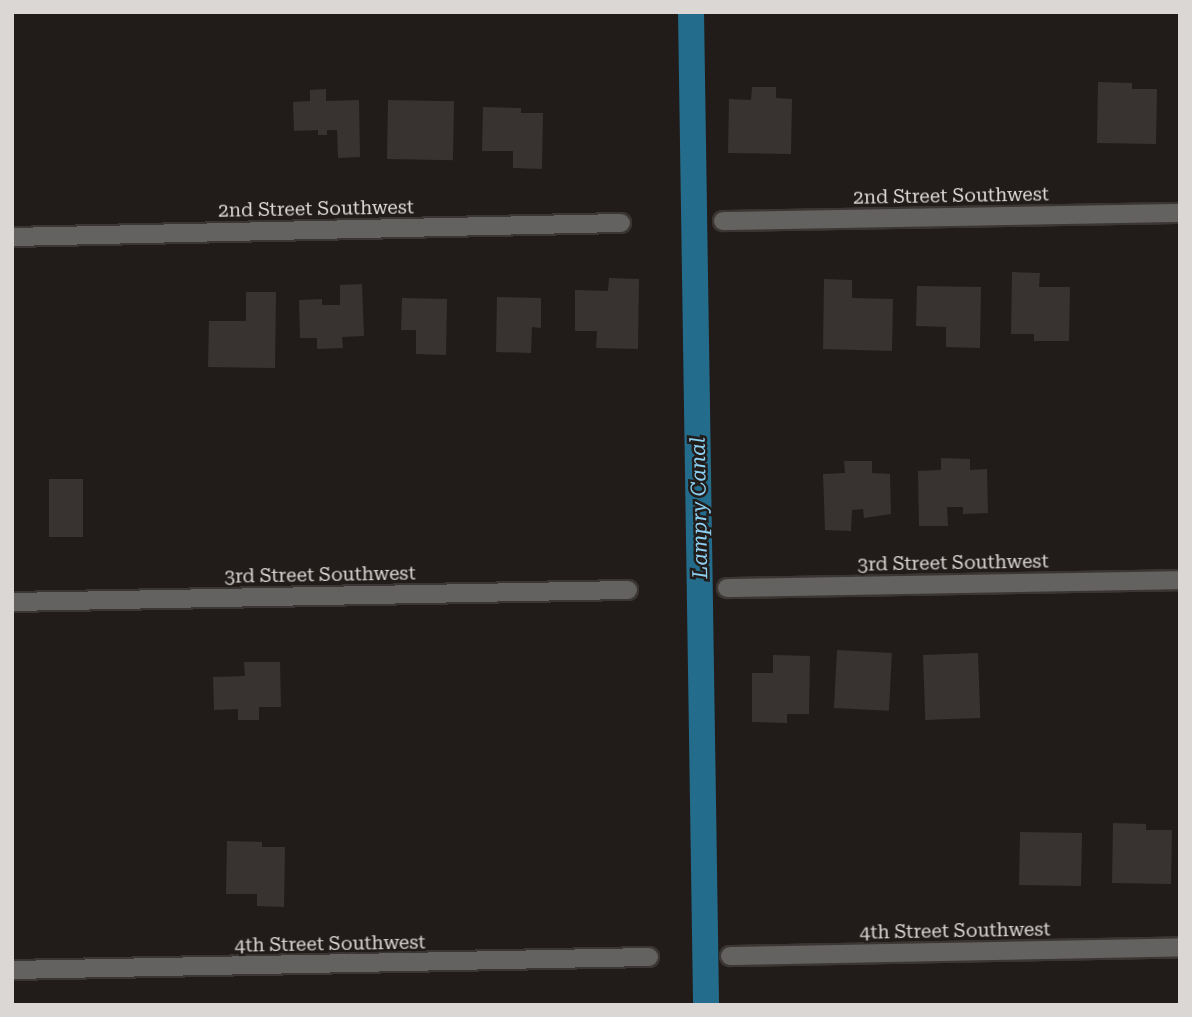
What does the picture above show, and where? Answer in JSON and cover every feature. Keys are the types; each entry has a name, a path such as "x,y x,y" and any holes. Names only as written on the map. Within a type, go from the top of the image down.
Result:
{"street":[{"name":"2nd Street Southwest","path":"723,221 1180,213"},
{"name":"2nd Street Southwest","path":"12,237 621,223"},
{"name":"3rd Street Southwest","path":"727,588 1180,580"},
{"name":"3rd Street Southwest","path":"12,602 628,590"},
{"name":"4th Street Southwest","path":"730,956 1180,947"},
{"name":"4th Street Southwest","path":"12,970 649,957"}],"building":[{"path":"1098,82 1132,83 1132,89 1157,89 1156,144 1097,143"},
{"path":"752,87 776,87 776,98 792,99 791,154 728,153 729,99 751,100"},
{"path":"326,89 326,101 359,100 360,157 338,158 337,130 327,130 327,135 318,135 318,130 294,131 293,102 310,101 310,90"},
{"path":"388,100 454,101 453,160 387,159"},
{"path":"483,107 521,108 521,113 543,113 542,169 513,168 513,151 482,151"},
{"path":"1012,272 1040,273 1039,287 1070,287 1069,341 1034,341 1034,334 1011,334"},
{"path":"609,278 639,279 638,349 596,348 597,331 575,331 575,290 608,291"},
{"path":"824,279 852,280 852,298 893,299 892,351 823,349"},
{"path":"362,284 364,336 342,337 343,348 317,349 317,338 300,338 299,300 322,299 322,305 340,305 340,285"},
{"path":"917,286 981,287 980,348 946,347 946,327 916,326"},
{"path":"246,292 276,292 275,368 208,367 209,321 246,321"},
{"path":"497,297 541,298 541,328 532,327 531,353 496,352"},
{"path":"402,298 447,299 446,355 416,354 416,330 401,330"},
{"path":"941,458 970,459 970,470 987,469 988,513 963,514 963,507 947,507 948,526 919,526 918,471 941,470"},
{"path":"844,461 872,461 872,473 890,474 891,514 864,518 863,509 852,510 851,531 825,530 823,474 845,473"},
{"path":"49,479 83,479 83,537 49,537"},
{"path":"837,650 892,653 889,711 834,708"},
{"path":"978,653 980,718 925,720 923,655"},
{"path":"773,655 810,656 809,714 787,714 787,723 752,722 752,673 773,673"},
{"path":"244,662 280,662 281,707 259,707 259,720 238,720 238,709 214,710 213,677 245,676"},
{"path":"1113,823 1146,824 1146,830 1172,830 1171,884 1112,883"},
{"path":"1020,832 1082,833 1081,886 1019,885"},
{"path":"227,841 262,842 262,847 285,847 284,907 257,906 257,894 226,894"}],"waterway":[{"name":"Lampry Canal","path":"691,12 706,1005"}]}
